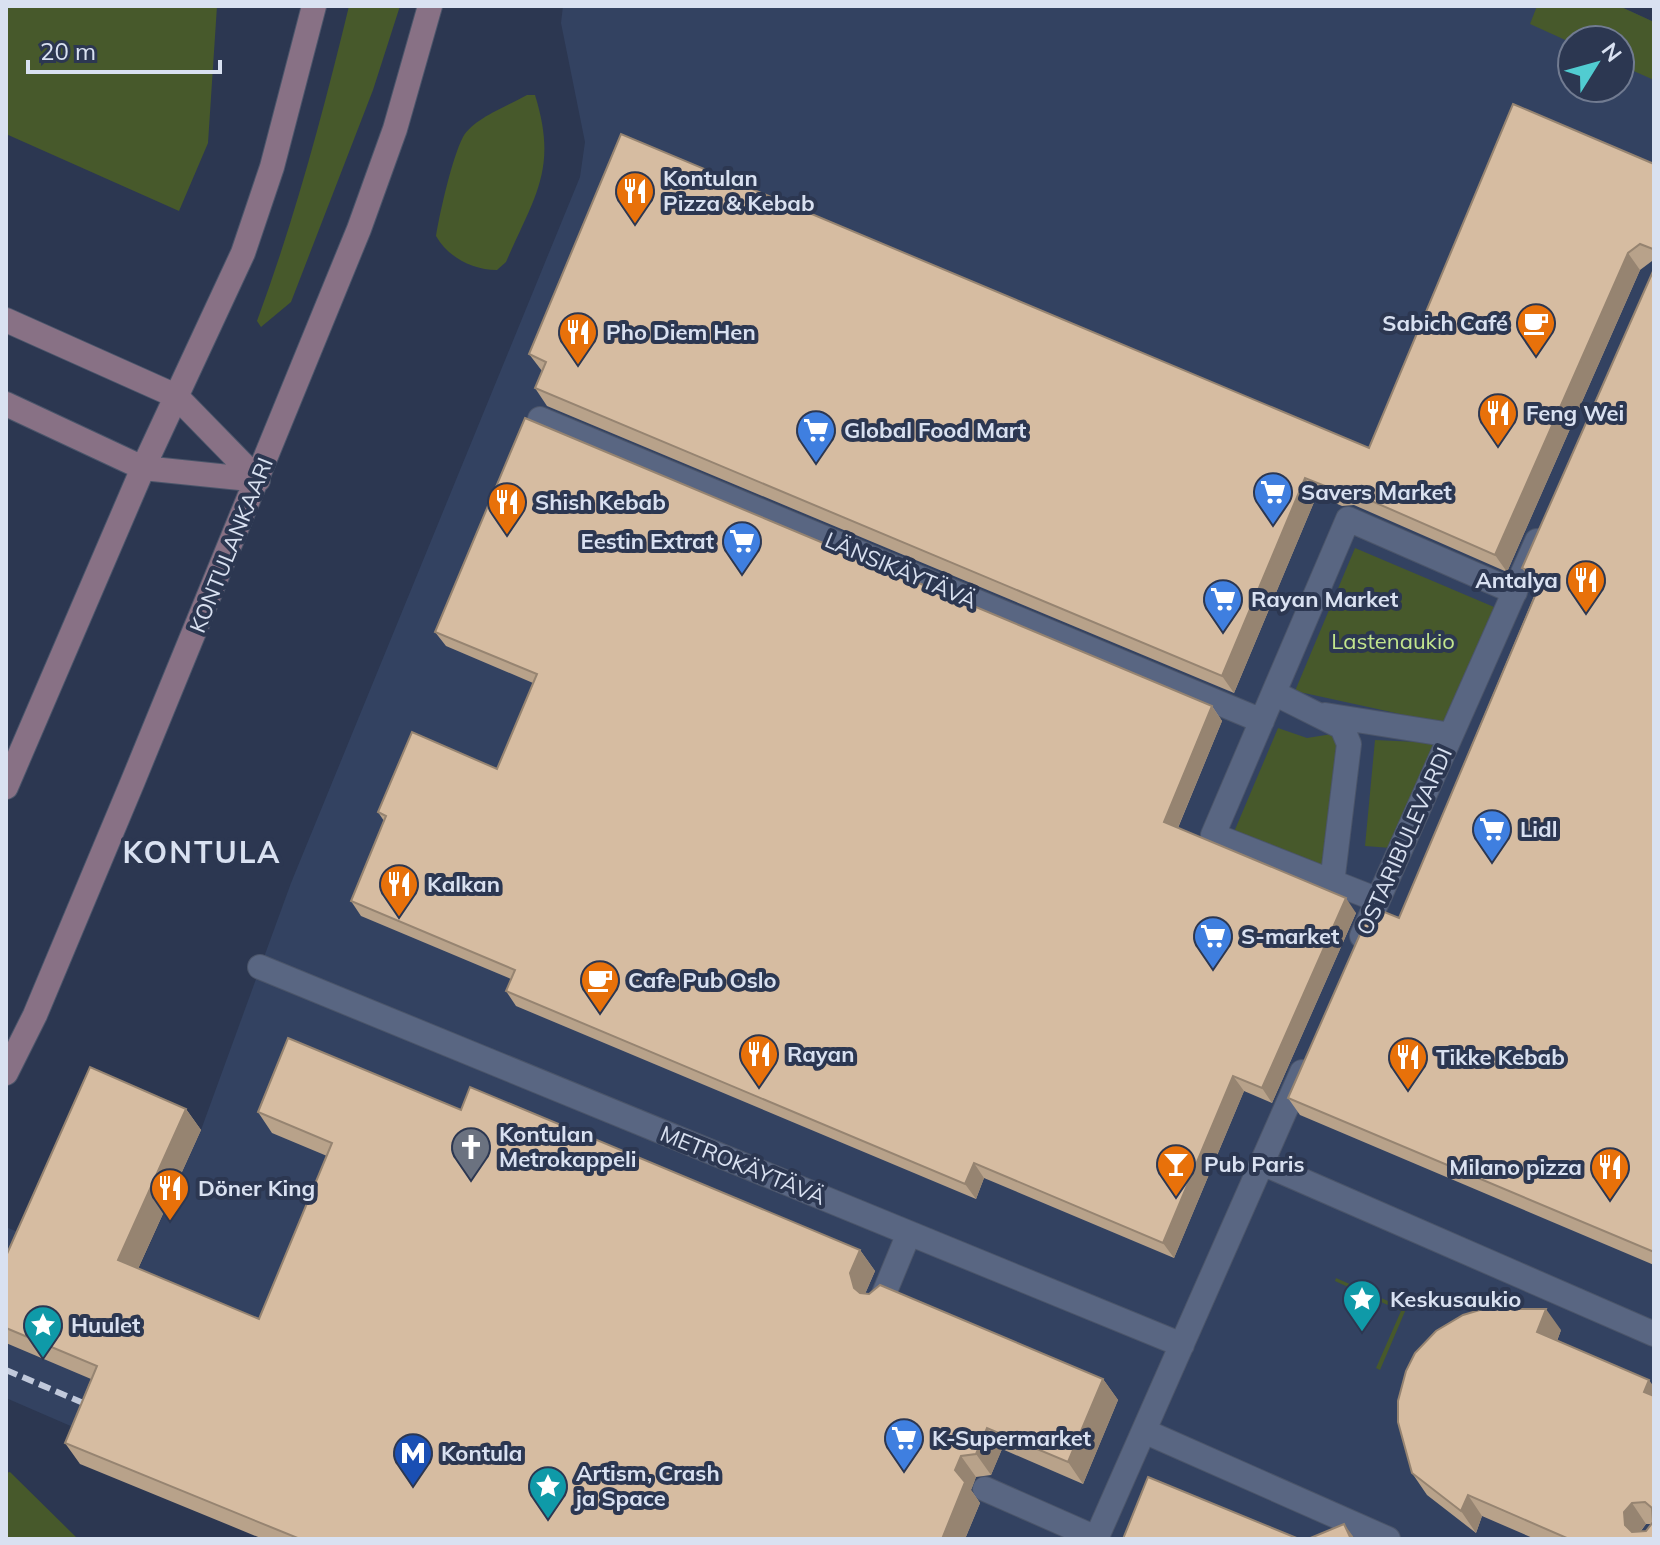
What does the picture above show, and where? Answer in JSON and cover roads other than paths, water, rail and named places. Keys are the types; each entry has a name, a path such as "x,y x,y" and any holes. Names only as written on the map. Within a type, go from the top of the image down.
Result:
{"main road":[{"path":"6,787 143,468 243,253 282,132 314,6"},
{"name":"KONTULANKAARI","path":"6,1072 35,1015 258,480 395,129 430,6"},
{"path":"6,320 176,396 258,480"},
{"path":"6,404 143,468 258,480"}],"street":[{"name":"LÄNSIKÄYTÄVÄ","path":"540,419 1262,721"},
{"path":"1378,900 1213,835 1274,693 1342,511 1515,592"},
{"name":"OSTARIBULEVARDI","path":"1352,958 1546,520"},
{"path":"1274,693 1342,727 1349,744 1332,883"},
{"path":"1323,715 1451,735"},
{"name":"METROKÄYTÄVÄ","path":"260,967 1182,1345"},
{"path":"985,1489 1096,1538 1313,1046"},
{"path":"1262,1163 1654,1334"},
{"path":"881,1301 909,1233"},
{"path":"1144,1431 1388,1539"}],"railway":[{"path":"6,1370 88,1405"}],"place":[{"name":"Kontulan Pizza & Kebab","path":"635,225"},
{"name":"Sabich Café","path":"1536,357"},
{"name":"Pho Diem Hen","path":"578,366"},
{"name":"Feng Wei","path":"1498,447"},
{"name":"Global Food Mart","path":"816,464"},
{"name":"Savers Market","path":"1273,526"},
{"name":"Shish Kebab","path":"507,536"},
{"name":"Eestin Extrat","path":"742,575"},
{"name":"Antalya","path":"1586,614"},
{"name":"Rayan Market","path":"1223,633"},
{"name":"Lidl","path":"1492,863"},
{"name":"Kalkan","path":"399,918"},
{"name":"S-market","path":"1213,970"},
{"name":"Cafe Pub Oslo","path":"600,1014"},
{"name":"Rayan","path":"759,1088"},
{"name":"Tikke Kebab","path":"1408,1091"},
{"name":"Kontulan Metrokappeli","path":"471,1181"},
{"name":"Pub Paris","path":"1176,1198"},
{"name":"Milano pizza","path":"1610,1201"},
{"name":"Döner King","path":"170,1222"},
{"name":"Keskusaukio","path":"1362,1333"},
{"name":"Huulet","path":"43,1359"},
{"name":"K-Supermarket","path":"904,1472"},
{"name":"Kontula","path":"413,1487"},
{"name":"Artism, Crash ja Space","path":"548,1520"}],"district":[{"name":"KONTULA","path":"202,852"}],"park label":[{"name":"Lastenaukio","path":"1393,641"}]}
